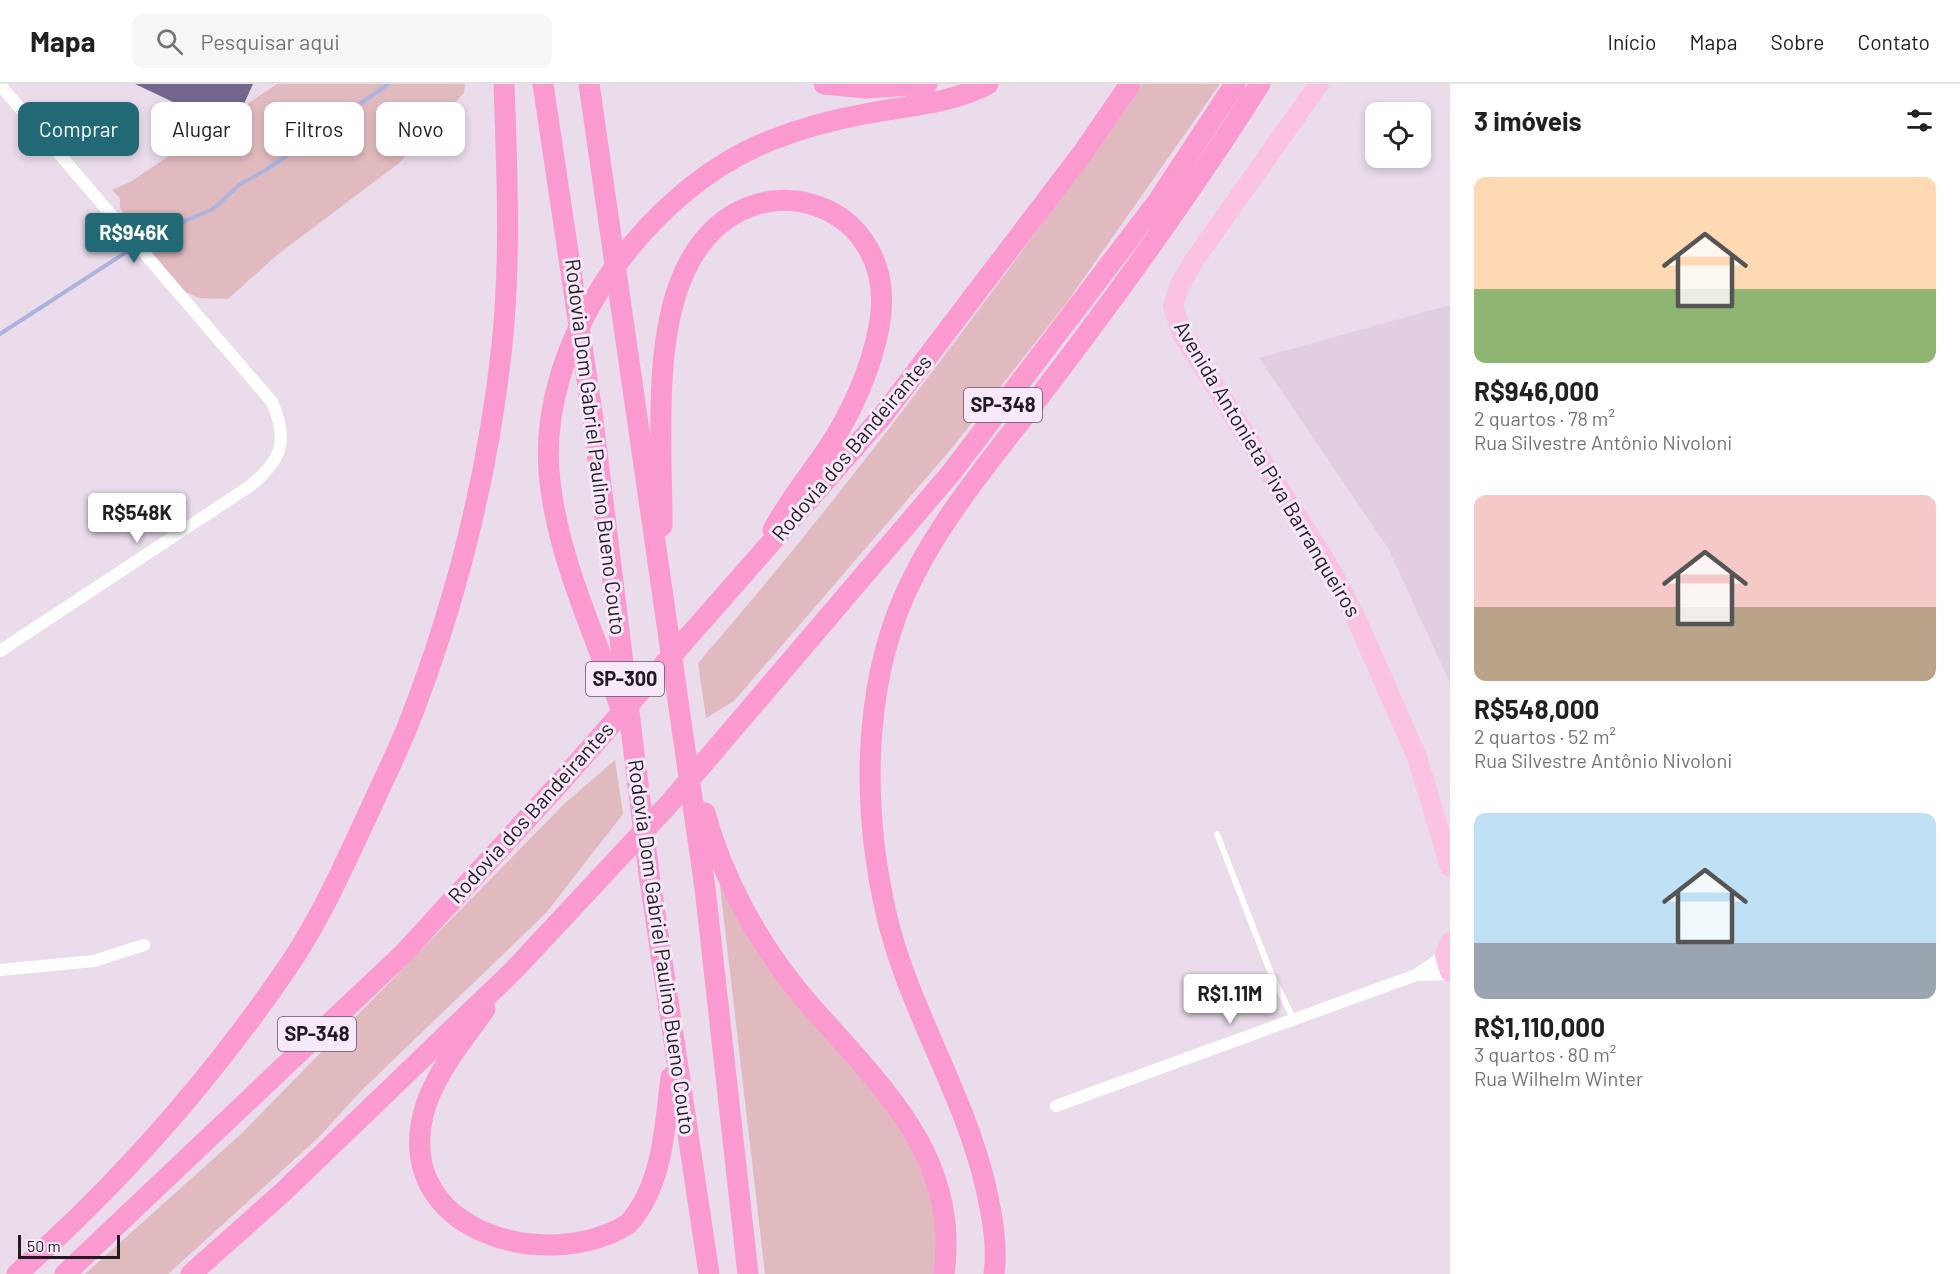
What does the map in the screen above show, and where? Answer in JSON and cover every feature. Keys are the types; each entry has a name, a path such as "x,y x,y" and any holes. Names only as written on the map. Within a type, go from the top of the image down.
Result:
{"highway":[{"path":"17,1274 70,1227 155,1140 223,1057 289,965 348,857 406,729 451,602 483,474 502,344 508,222 504,84"},
{"name":"Rodovia Dom Gabriel Paulino Bueno Couto","path":"543,84 593,420 674,1053 709,1274"},
{"name":"Rodovia Dom Gabriel Paulino Bueno Couto","path":"589,84 705,888 748,1274"},
{"path":"824,84 866,88 927,84"},
{"path":"634,747 558,529 549,480 549,440 552,415 563,371 587,314 604,283 652,221 677,197 714,170 754,148 809,127 936,100 977,90 988,84"},
{"name":"Rodovia dos Bandeirantes","path":"65,1274 404,953 559,784 753,566 884,414 1077,161 1130,84"},
{"name":"SP-348","path":"191,1274 283,1192 514,970 750,710 951,473 1158,201 1235,84"},
{"path":"994,1274 995,1236 979,1158 964,1114 909,988 893,943 879,884 871,829 871,760 877,693 903,599 933,542 1086,335 1260,84"},
{"path":"663,608 662,419 665,347 675,296 690,261 712,230 740,210 786,199 818,204 832,210 861,237 875,262 881,290 880,324 871,361 852,404 828,449 787,505 753,566"},
{"path":"680,724 711,838 732,889 782,969 894,1100 936,1177 946,1217 947,1252 944,1274"},
{"path":"514,970 440,1075 429,1097 420,1138 422,1168 435,1200 454,1225 482,1246 501,1256 526,1261 549,1262 597,1249 628,1224 644,1202 653,1181 664,1138 674,1053"}],"main road":[{"name":"Avenida Antonieta Piva Barranqueiros","path":"1319,84 1193,262 1179,287 1173,306 1182,334 1330,570 1355,616 1417,757 1450,867"},
{"path":"1448,959 1450,928"}],"street":[{"path":"0,85 272,402 282,426 279,454 271,469 250,486 0,651"},
{"path":"0,970 94,961 144,945"},
{"path":"1416,975 1448,959"},
{"path":"1056,1106 1416,975 1448,959"}],"lane":[{"path":"1217,834 1270,971 1293,1018"}],"shaded area":[{"path":"277,84 465,84 464,93 456,102 376,102 376,156 406,156 277,255 228,299 199,298 177,288 120,208 120,198 112,190 130,182 169,156 252,156 252,102 250,102"},
{"path":"1142,84 1220,84 1065,305 952,448 734,701 706,718 698,663 815,523 927,379"},
{"path":"1450,305 1450,683 1388,548 1259,358"},
{"path":"615,760 623,814 546,913 362,1090 319,1137 168,1274 85,1274 241,1134 564,804"},
{"path":"717,860 733,896 875,1082 929,1166 940,1274 765,1274"}],"building":[{"path":"135,84 253,84 245,102 173,102"}],"waterway":[{"path":"146,238 213,209 239,185 266,170 388,84"},
{"path":"0,334 128,251"}]}
